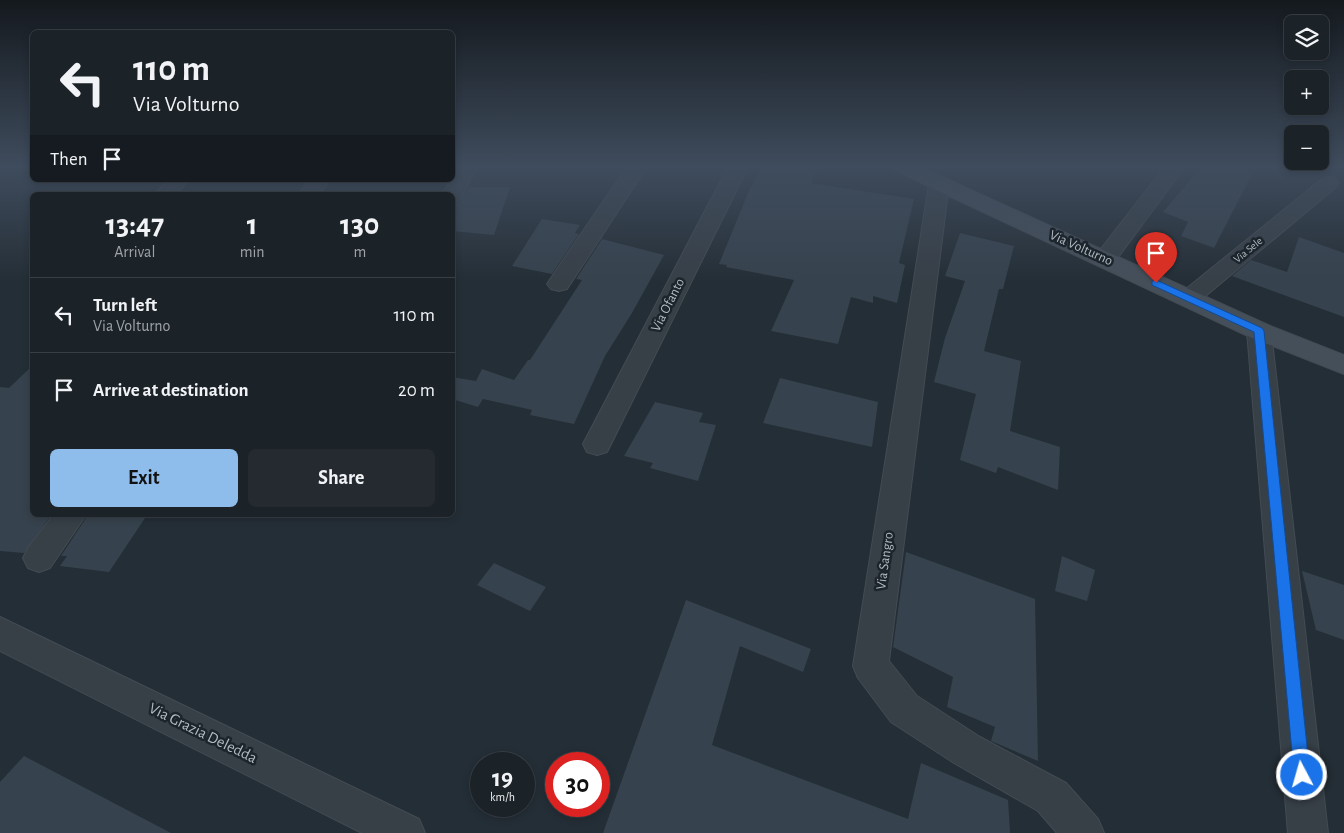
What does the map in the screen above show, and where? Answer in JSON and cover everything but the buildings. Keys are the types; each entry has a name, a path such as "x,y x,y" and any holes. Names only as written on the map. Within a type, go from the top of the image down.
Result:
{"street":[{"path":"559,284 612,204"},
{"name":"Via Ofanto","path":"597,444 719,204"},
{"name":"Via Sangro","path":"936,204 870,666 904,709 967,750 1052,797 1084,833"},
{"name":"Via Volturno","path":"983,204 1259,331 1344,366"},
{"path":"1105,259 1147,204"},
{"name":"Via Sele","path":"1189,298 1305,204"},
{"path":"1259,331 1308,833"},
{"path":"39,558 70,517"},
{"name":"Via Grazia Deledda","path":"0,633 405,833"}],"route":[{"path":"1156,283 1259,331 1302,775"}]}
